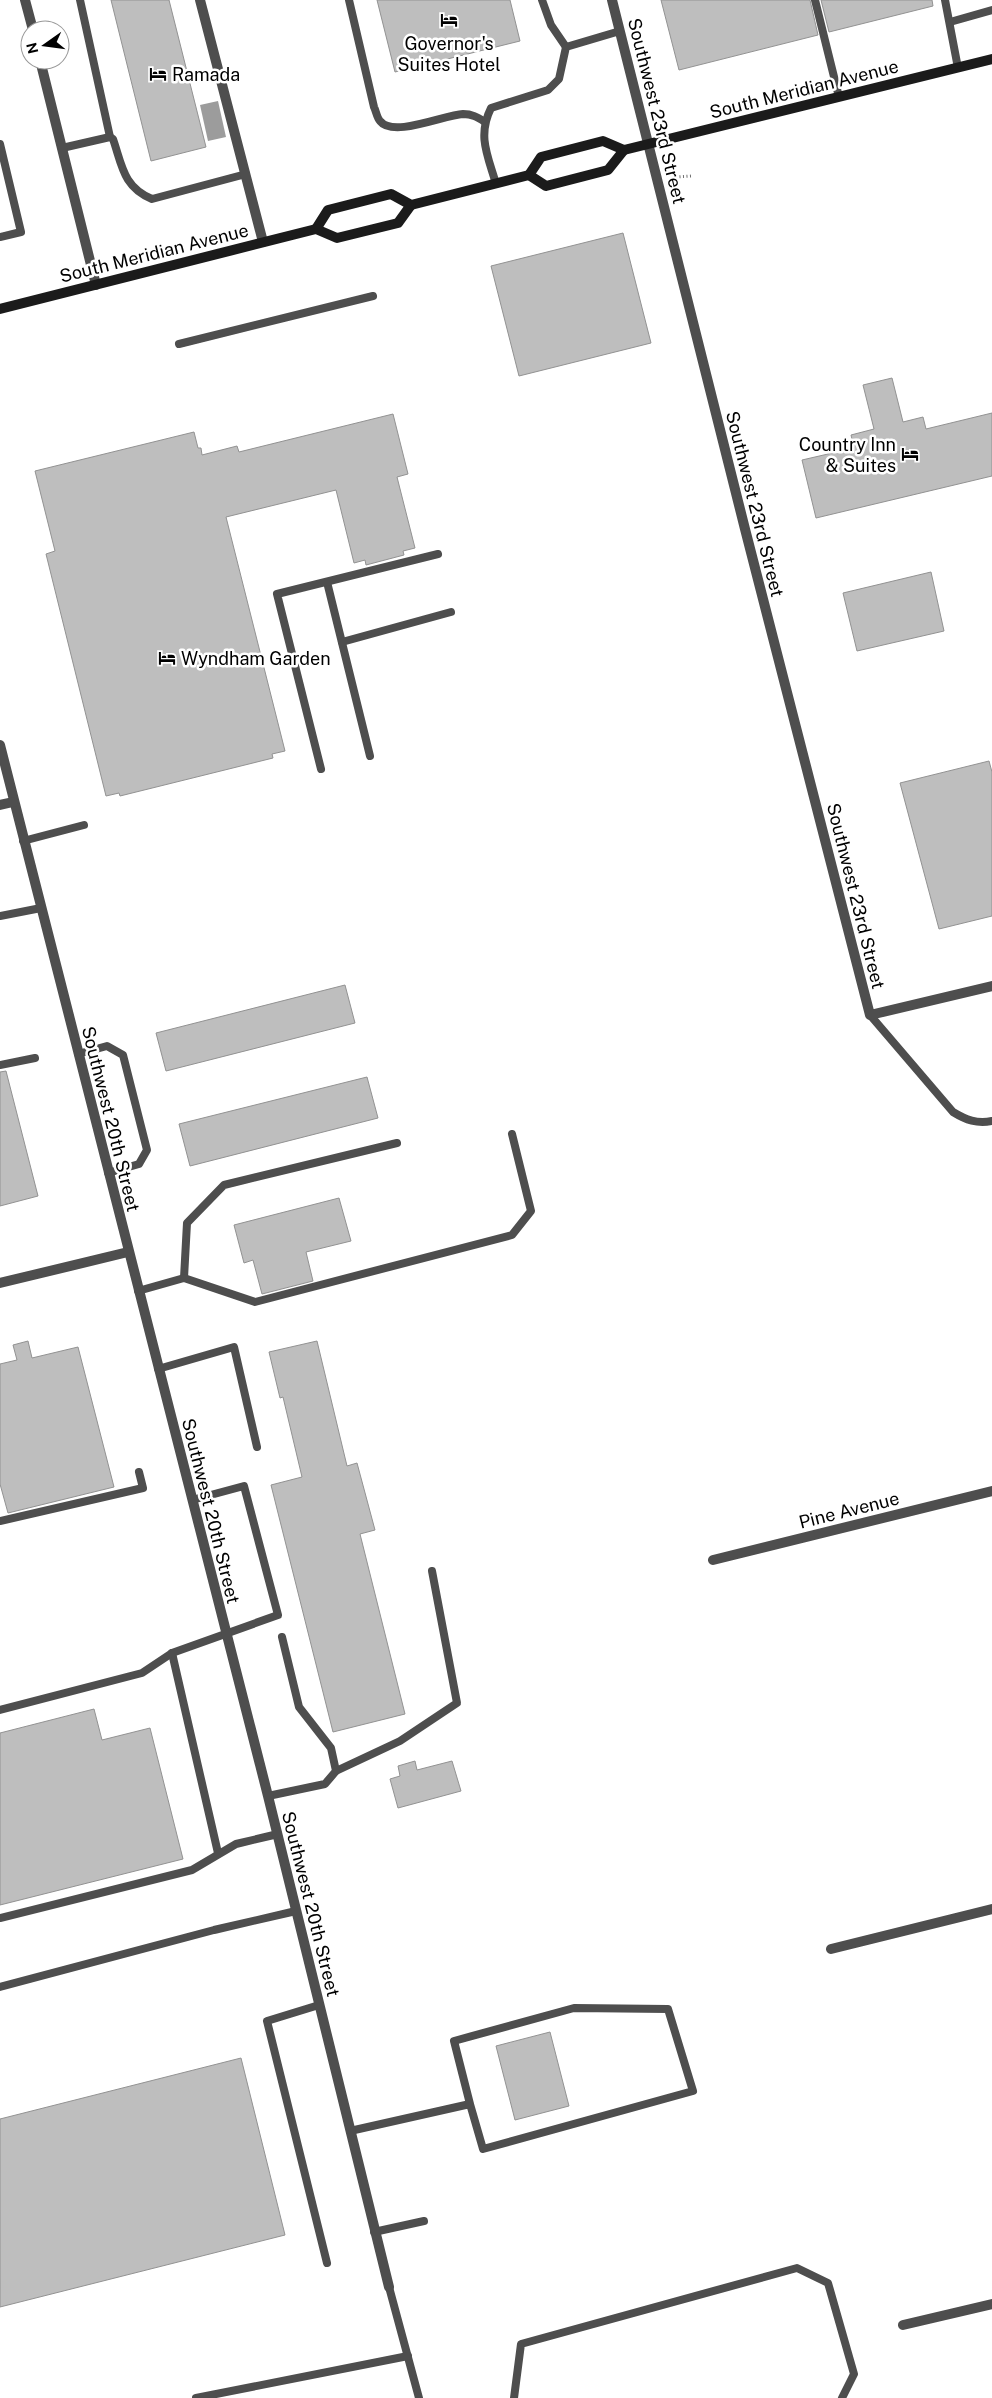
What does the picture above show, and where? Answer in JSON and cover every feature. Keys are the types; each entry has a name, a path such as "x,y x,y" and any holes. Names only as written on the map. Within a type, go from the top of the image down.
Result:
{"main road":[{"name":"South Meridian Avenue","path":"624,150 992,59"},
{"path":"411,204 398,223 336,238 316,229 328,210 391,194 411,204 496,184 529,175 541,157 603,141 624,150 608,170 546,186 529,175"},
{"name":"South Meridian Avenue","path":"0,309 316,229"}],"street":[{"path":"25,0 30,20"},
{"path":"200,0 263,242"},
{"name":"Southwest 23rd Street","path":"612,0 870,1015"},
{"path":"42,70 96,285"},
{"name":"Southwest 20th Street","path":"0,745 13,802 278,1834 374,2232 389,2286"},
{"path":"0,805 13,802"},
{"path":"870,1015 992,986"},
{"path":"0,1283 128,1252"},
{"name":"Pine Avenue","path":"713,1560 992,1491"},
{"path":"831,1949 992,1909"},
{"path":"903,2325 992,2304"}],"lane":[{"path":"80,0 110,137 113,139 125,177 140,194 152,199 246,174"},
{"path":"349,0 374,107 380,122 390,128 404,127 462,114 474,115 485,122"},
{"path":"496,184 484,139 485,122 491,108 548,90 559,79 566,47 550,25 542,0"},
{"path":"815,0 839,97"},
{"path":"945,0 958,68"},
{"path":"950,22 992,10"},
{"path":"566,47 620,31"},
{"path":"62,148 110,137"},
{"path":"0,144 21,232 0,236"},
{"path":"179,344 373,296"},
{"path":"321,769 277,594 438,554"},
{"path":"326,582 370,756"},
{"path":"342,642 451,612"},
{"path":"24,841 84,825"},
{"path":"0,916 41,908"},
{"path":"870,1015 953,1112 966,1120 984,1123 992,1121"},
{"path":"78,1054 107,1046 123,1055 147,1150 139,1164 108,1172"},
{"path":"0,1065 35,1058"},
{"path":"138,1291 184,1278 255,1302 512,1234 531,1211 512,1134"},
{"path":"184,1278 187,1223 224,1185 397,1143"},
{"path":"158,1369 234,1348 257,1447"},
{"path":"0,1521 143,1488 139,1472"},
{"path":"0,1710 142,1673 172,1653 225,1632 278,1615 244,1486 192,1500"},
{"path":"268,1796 324,1784 336,1771 400,1741 457,1703 432,1572"},
{"path":"282,1637 299,1707 331,1748 336,1771"},
{"path":"172,1653 218,1853"},
{"path":"0,1918 192,1870 236,1844 278,1834"},
{"path":"0,1987 214,1930 296,1911"},
{"path":"319,2005 267,2021 327,2263"},
{"path":"574,2008 668,2009 693,2091 482,2148 470,2104 454,2041 574,2008"},
{"path":"350,2131 470,2104"},
{"path":"374,2232 424,2221"},
{"path":"514,2398 520,2344 797,2268 828,2283 854,2374 842,2398"},
{"path":"389,2286 419,2398"},
{"path":"196,2398 408,2356"}],"path":[{"path":"676,177 692,176"}],"shaded area":[{"path":"218,101 226,137 208,141 200,105"}],"building":[{"name":"Ramada","path":"111,0 169,0 206,147 151,161"},
{"name":"Governor's Suites Hotel","path":"377,0 510,0 520,41 395,72"},
{"path":"661,0 810,0 818,35 679,70"},
{"path":"821,0 932,0 933,6 829,32"},
{"path":"623,233 651,343 519,376 491,266"},
{"name":"Country Inn & Suites","path":"892,378 903,422 923,417 926,429 992,413 992,476 816,518 802,460 854,448 851,435 874,429 863,385"},
{"name":"Wyndham Garden","path":"393,414 408,474 397,477 415,548 403,551 404,555 366,565 365,560 354,563 336,490 226,517 285,751 272,754 273,758 120,796 119,793 106,796 46,554 55,551 35,471 194,432 202,455 237,446 239,452"},
{"path":"931,572 944,631 857,651 843,593"},
{"path":"989,761 992,772 992,916 939,929 900,783"},
{"path":"345,985 355,1023 166,1071 156,1033"},
{"path":"6,1071 38,1196 0,1206 0,1072"},
{"path":"367,1077 378,1118 190,1166 179,1124"},
{"path":"339,1198 351,1241 306,1252 313,1281 262,1294 253,1260 244,1263 234,1225"},
{"path":"28,1341 32,1358 78,1347 114,1487 8,1513 0,1484 0,1364 17,1360 13,1345"},
{"path":"317,1341 347,1466 357,1463 375,1530 360,1534 405,1714 333,1732 271,1485 302,1477 283,1397 280,1398 269,1352"},
{"path":"94,1709 102,1740 150,1728 183,1859 0,1905 0,1733"},
{"path":"415,1761 417,1770 452,1761 461,1791 398,1808 390,1779 400,1776 398,1766"},
{"path":"550,2032 569,2106 515,2120 496,2046"},
{"path":"241,2058 285,2235 0,2307 0,2119"}],"place":[{"name":"Governor's Suites Hotel","path":"449,20"},
{"name":"Ramada","path":"158,74"},
{"name":"Country Inn & Suites","path":"910,454"},
{"name":"Wyndham Garden","path":"167,658"}]}
